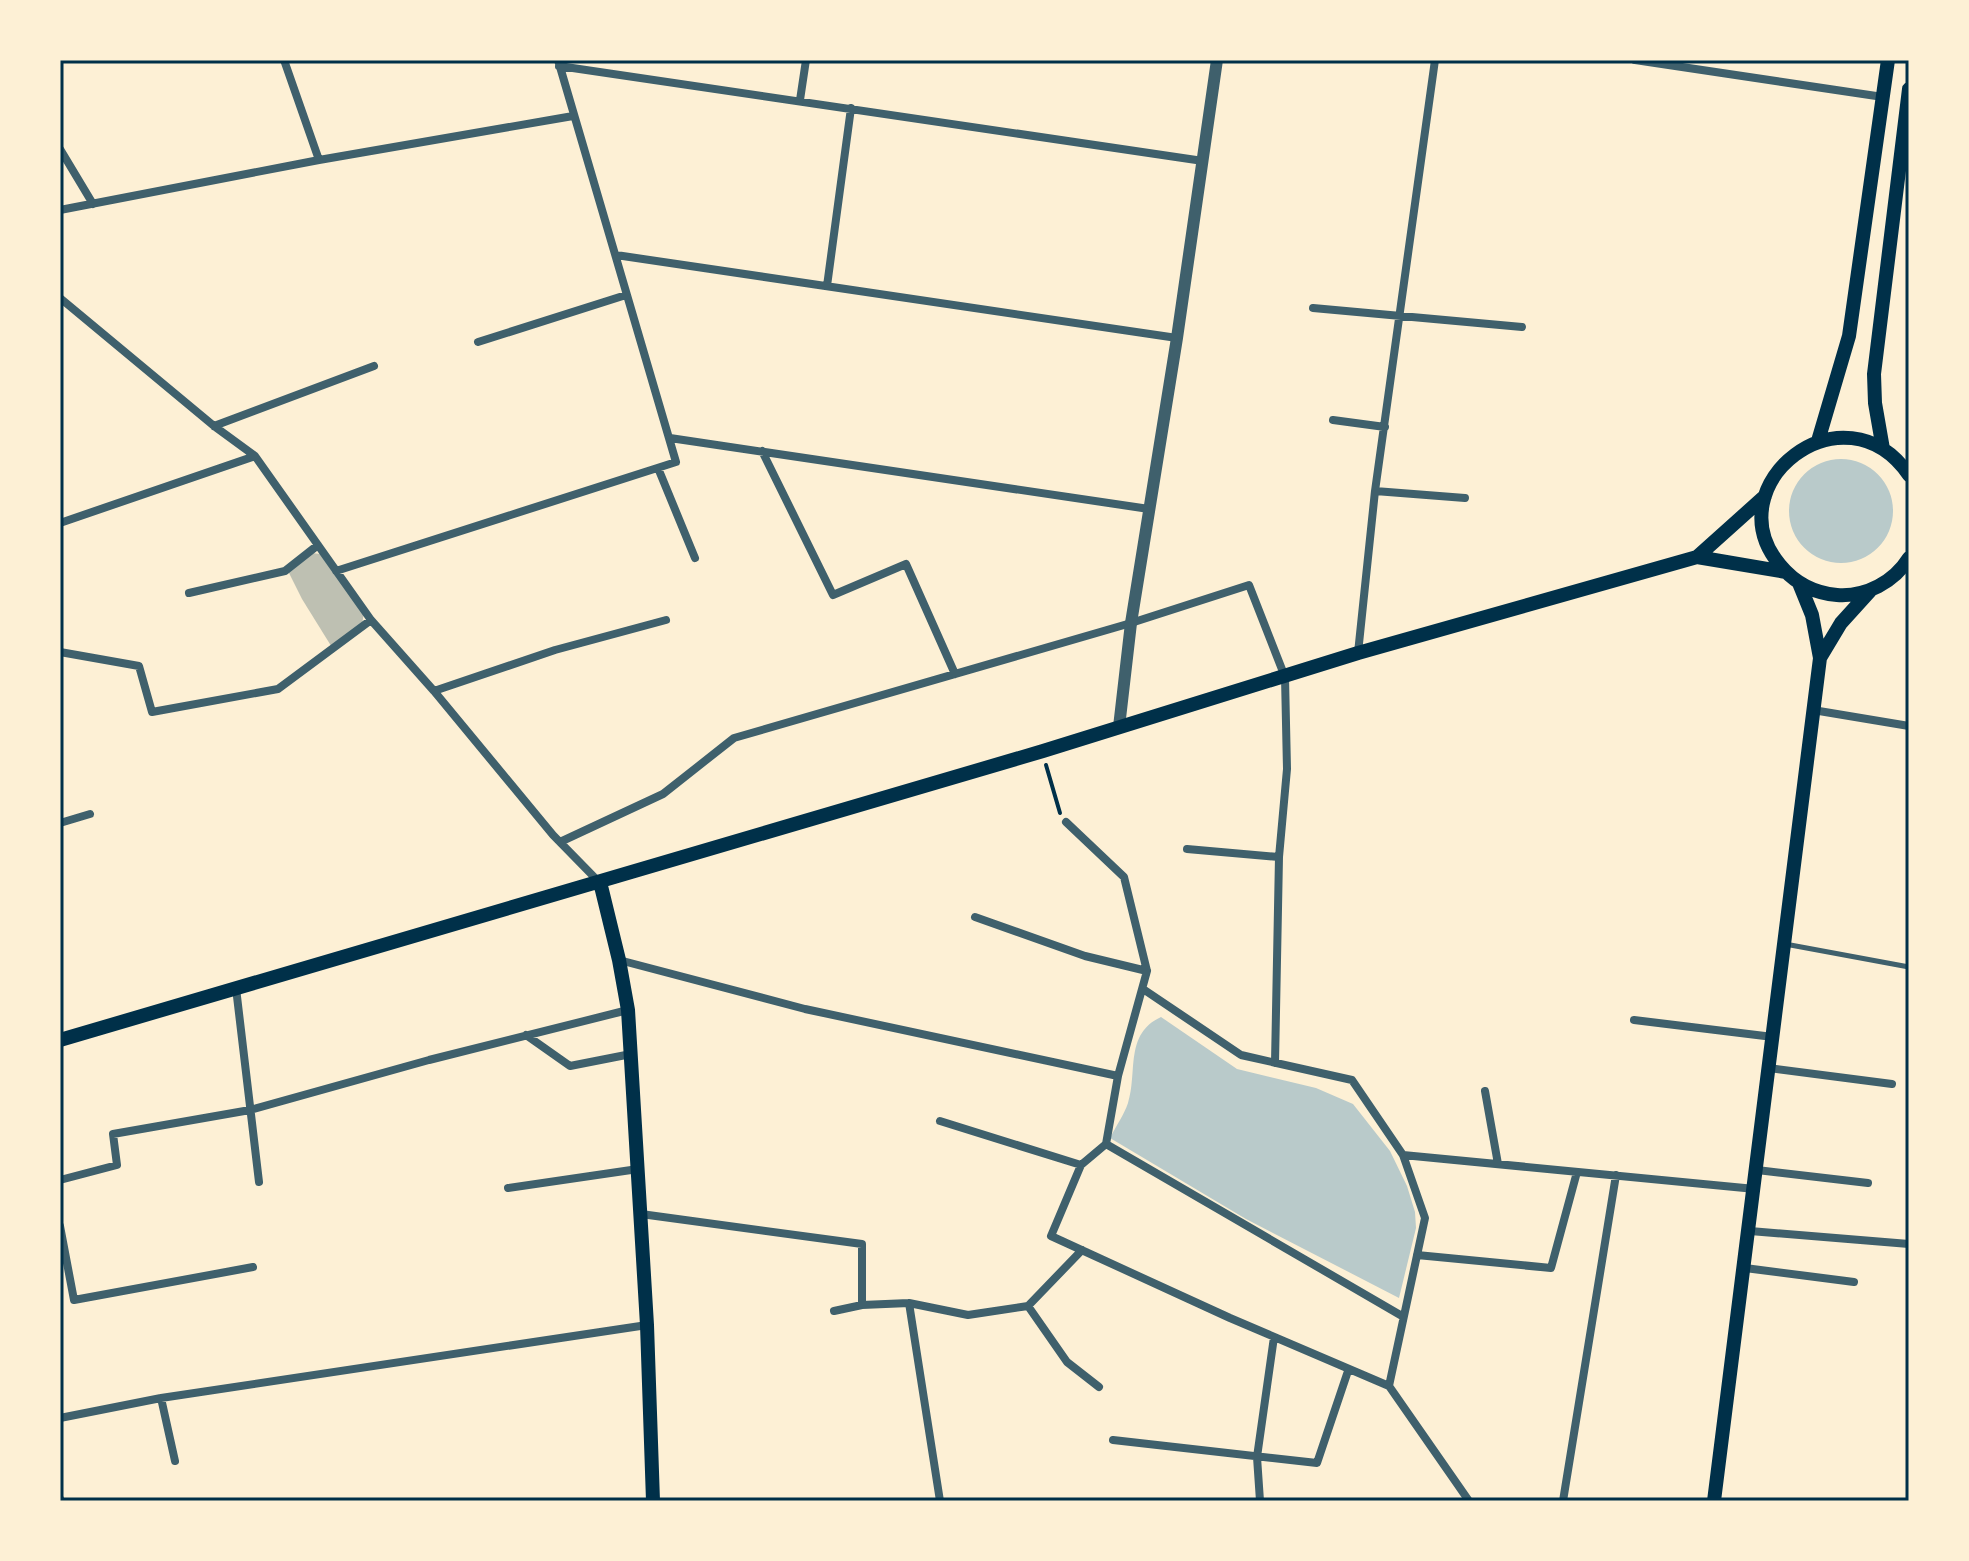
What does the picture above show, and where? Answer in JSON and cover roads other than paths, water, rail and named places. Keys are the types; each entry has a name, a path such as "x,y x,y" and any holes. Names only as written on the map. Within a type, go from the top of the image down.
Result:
{"main road":[{"path":"1818,441 1849,336 1888,60"},
{"path":"1883,449 1875,403 1874,374 1909,89"},
{"path":"1697,557 1765,496 1779,468 1803,448 1818,441 1840,438 1862,440 1903,459 1909,475"},
{"path":"1765,496 1764,529 1775,560 1786,572 1810,589 1835,595 1872,589"},
{"path":"60,1040 1043,751 1358,653 1697,557 1786,572"},
{"path":"1820,658 1841,623 1872,589 1896,574 1909,558"},
{"path":"1714,1501 1820,658 1812,615 1799,583"},
{"path":"600,882 628,1010 647,1325 653,1501"}],"street":[{"path":"284,60 319,160"},
{"path":"800,100 806,60"},
{"path":"1119,727 1131,623 1177,338 1217,60"},
{"path":"1358,653 1375,491 1435,60"},
{"path":"1635,60 1883,97"},
{"path":"336,571 676,462 559,63 1203,161"},
{"path":"827,286 851,108"},
{"path":"60,210 319,160 573,116"},
{"path":"60,149 93,204"},
{"path":"616,255 1177,338"},
{"path":"478,342 626,295"},
{"path":"60,298 214,426 255,456 371,620 560,842 600,882"},
{"path":"1313,308 1522,327"},
{"path":"214,426 374,366"},
{"path":"1333,420 1385,427"},
{"path":"670,438 1149,509"},
{"path":"762,451 833,595 906,564 955,674"},
{"path":"60,523 255,456"},
{"path":"658,468 695,558"},
{"path":"1375,491 1465,498"},
{"path":"189,593 285,571 318,545"},
{"path":"560,842 663,794 734,738 1131,623 1249,585 1285,677 1287,769 1279,857 1275,1063"},
{"path":"60,652 139,666 152,712 278,689 371,620"},
{"path":"434,691 555,650 666,620"},
{"path":"1813,710 1909,726"},
{"path":"60,823 90,814"},
{"path":"1066,822 1124,877 1147,971 1118,1076 1106,1144 1081,1165 1051,1236 1348,1371 1389,1386 1469,1501"},
{"path":"1187,849 1279,857"},
{"path":"975,917 1085,956 1147,971"},
{"path":"619,960 805,1009 1118,1076"},
{"path":"236,988 259,1182"},
{"path":"1143,989 1241,1055 1352,1080 1403,1155 1425,1218 1389,1386"},
{"path":"60,1180 117,1165 113,1134 250,1110 628,1010"},
{"path":"1634,1020 1773,1037"},
{"path":"526,1035 570,1066 631,1054"},
{"path":"1769,1068 1892,1084"},
{"path":"1485,1091 1498,1164"},
{"path":"940,1121 1081,1165"},
{"path":"1106,1144 1402,1316"},
{"path":"1403,1155 1755,1189"},
{"path":"508,1188 638,1169"},
{"path":"1757,1170 1868,1183"},
{"path":"1417,1255 1551,1268 1577,1172"},
{"path":"1563,1501 1616,1175"},
{"path":"641,1214 862,1244 862,1305"},
{"path":"60,1226 74,1300 253,1267"},
{"path":"1750,1231 1909,1244"},
{"path":"834,1311 862,1305 909,1303 968,1315 1028,1306 1082,1250"},
{"path":"1745,1268 1854,1282"},
{"path":"909,1303 940,1501"},
{"path":"1028,1306 1067,1362 1099,1387"},
{"path":"60,1418 161,1398 647,1325"},
{"path":"1260,1501 1257,1457 1274,1337"},
{"path":"1113,1440 1317,1463 1348,1371"},
{"path":"161,1398 175,1461"}],"lane":[{"path":"1784,943 1909,967"}]}
